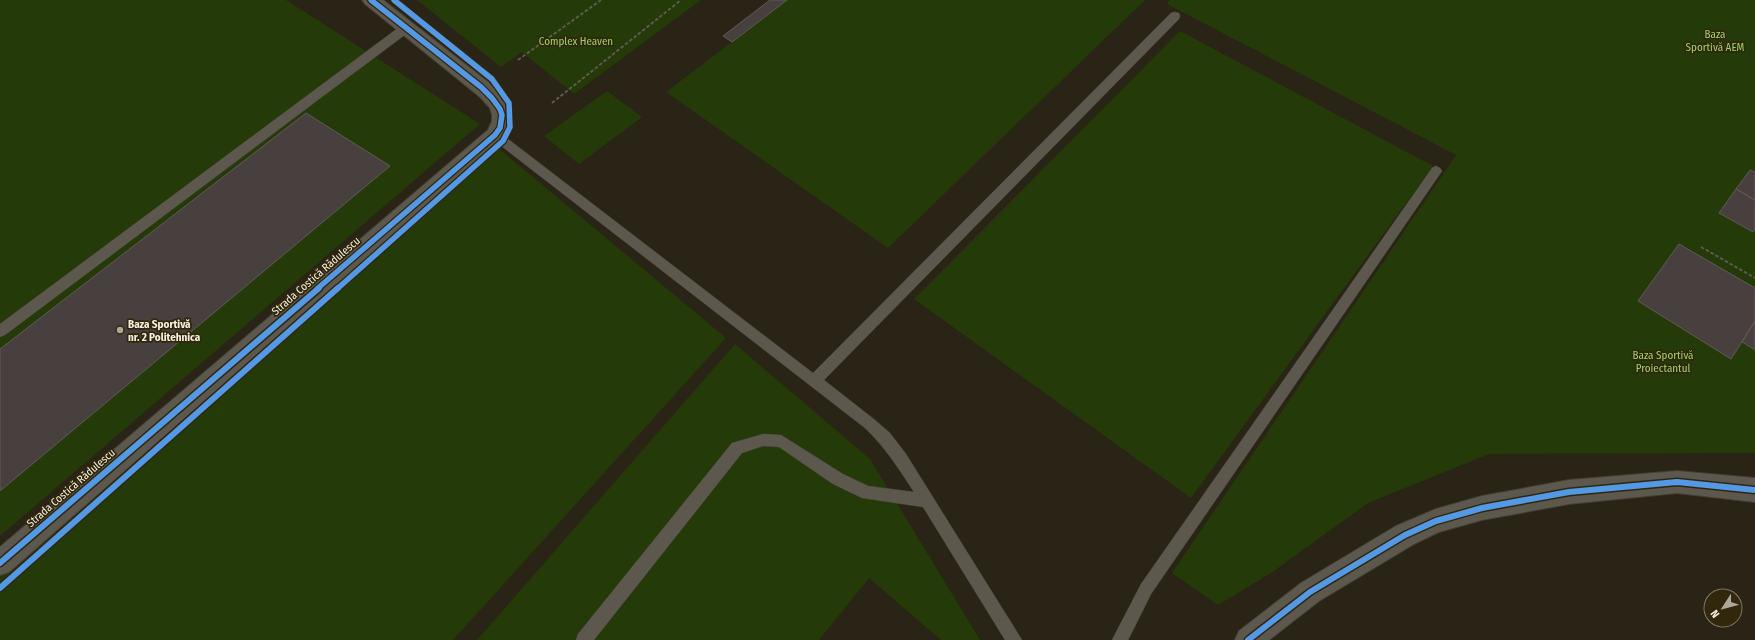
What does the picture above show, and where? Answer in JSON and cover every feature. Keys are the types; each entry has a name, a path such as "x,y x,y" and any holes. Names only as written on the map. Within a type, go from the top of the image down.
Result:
{"street":[{"name":"Strada Costică Rădulescu","path":"0,563 495,135 501,127 504,119 501,110 494,100 480,87 371,0"},
{"path":"1248,640 1310,592 1405,535 1436,521 1482,508 1569,492 1676,482 1755,490"}],"lane":[{"path":"815,380 1175,16"},
{"path":"0,331 406,28"},
{"path":"495,135 815,380 885,438 901,459 1014,640"},
{"path":"1120,640 1146,589 1436,171"},
{"path":"584,640 737,448 762,440 781,440 838,479 867,493 927,501"}],"path":[{"path":"518,60 601,0"},
{"path":"552,103 681,0"},
{"path":"1701,247 1755,278"}],"green space":[{"name":"Baza Sportivă nr. 2 Politehnica","path":"0,0 286,0 480,124 0,536"},
{"name":"Complex Heaven","path":"417,0 701,0 574,94 522,52 501,67"},
{"path":"787,0 1145,0 888,248 666,92"},
{"path":"1170,0 1755,0 1755,453 1489,454 1368,503 1271,573 1218,605 1172,573 1456,155 1167,4"},
{"path":"1180,31 1433,166 1191,498 914,299"},
{"path":"607,91 642,117 579,164 544,136"},
{"path":"498,148 726,338 453,640 0,640 0,570"},
{"path":"735,344 870,459 980,640 941,640 869,578 819,640 477,640"}],"building":[{"path":"770,0 787,0 732,42 723,36"},
{"path":"306,113 390,166 0,491 0,349"},
{"path":"1750,170 1755,172 1755,200 1736,189"},
{"path":"1736,189 1755,200 1755,229 1753,232 1719,213"},
{"path":"1679,244 1755,288 1755,321 1731,359 1638,301"},
{"path":"1755,321 1755,350 1742,342"}],"cycle path":[{"path":"0,563 495,135 500,128 502,121 500,109 497,103 481,87 371,0"},
{"path":"0,588 503,141 510,127 509,103 492,79 394,0"},
{"path":"1248,640 1310,592 1405,535 1436,521 1482,508 1569,492 1677,482 1755,490"}],"place":[{"name":"Baza Sportivă nr. 2 Politehnica","path":"120,330"}],"park label":[{"name":"Baza Sportivă AEM","path":"1715,40"},
{"name":"Baza Sportivă Proiectantul","path":"1663,361"}]}
